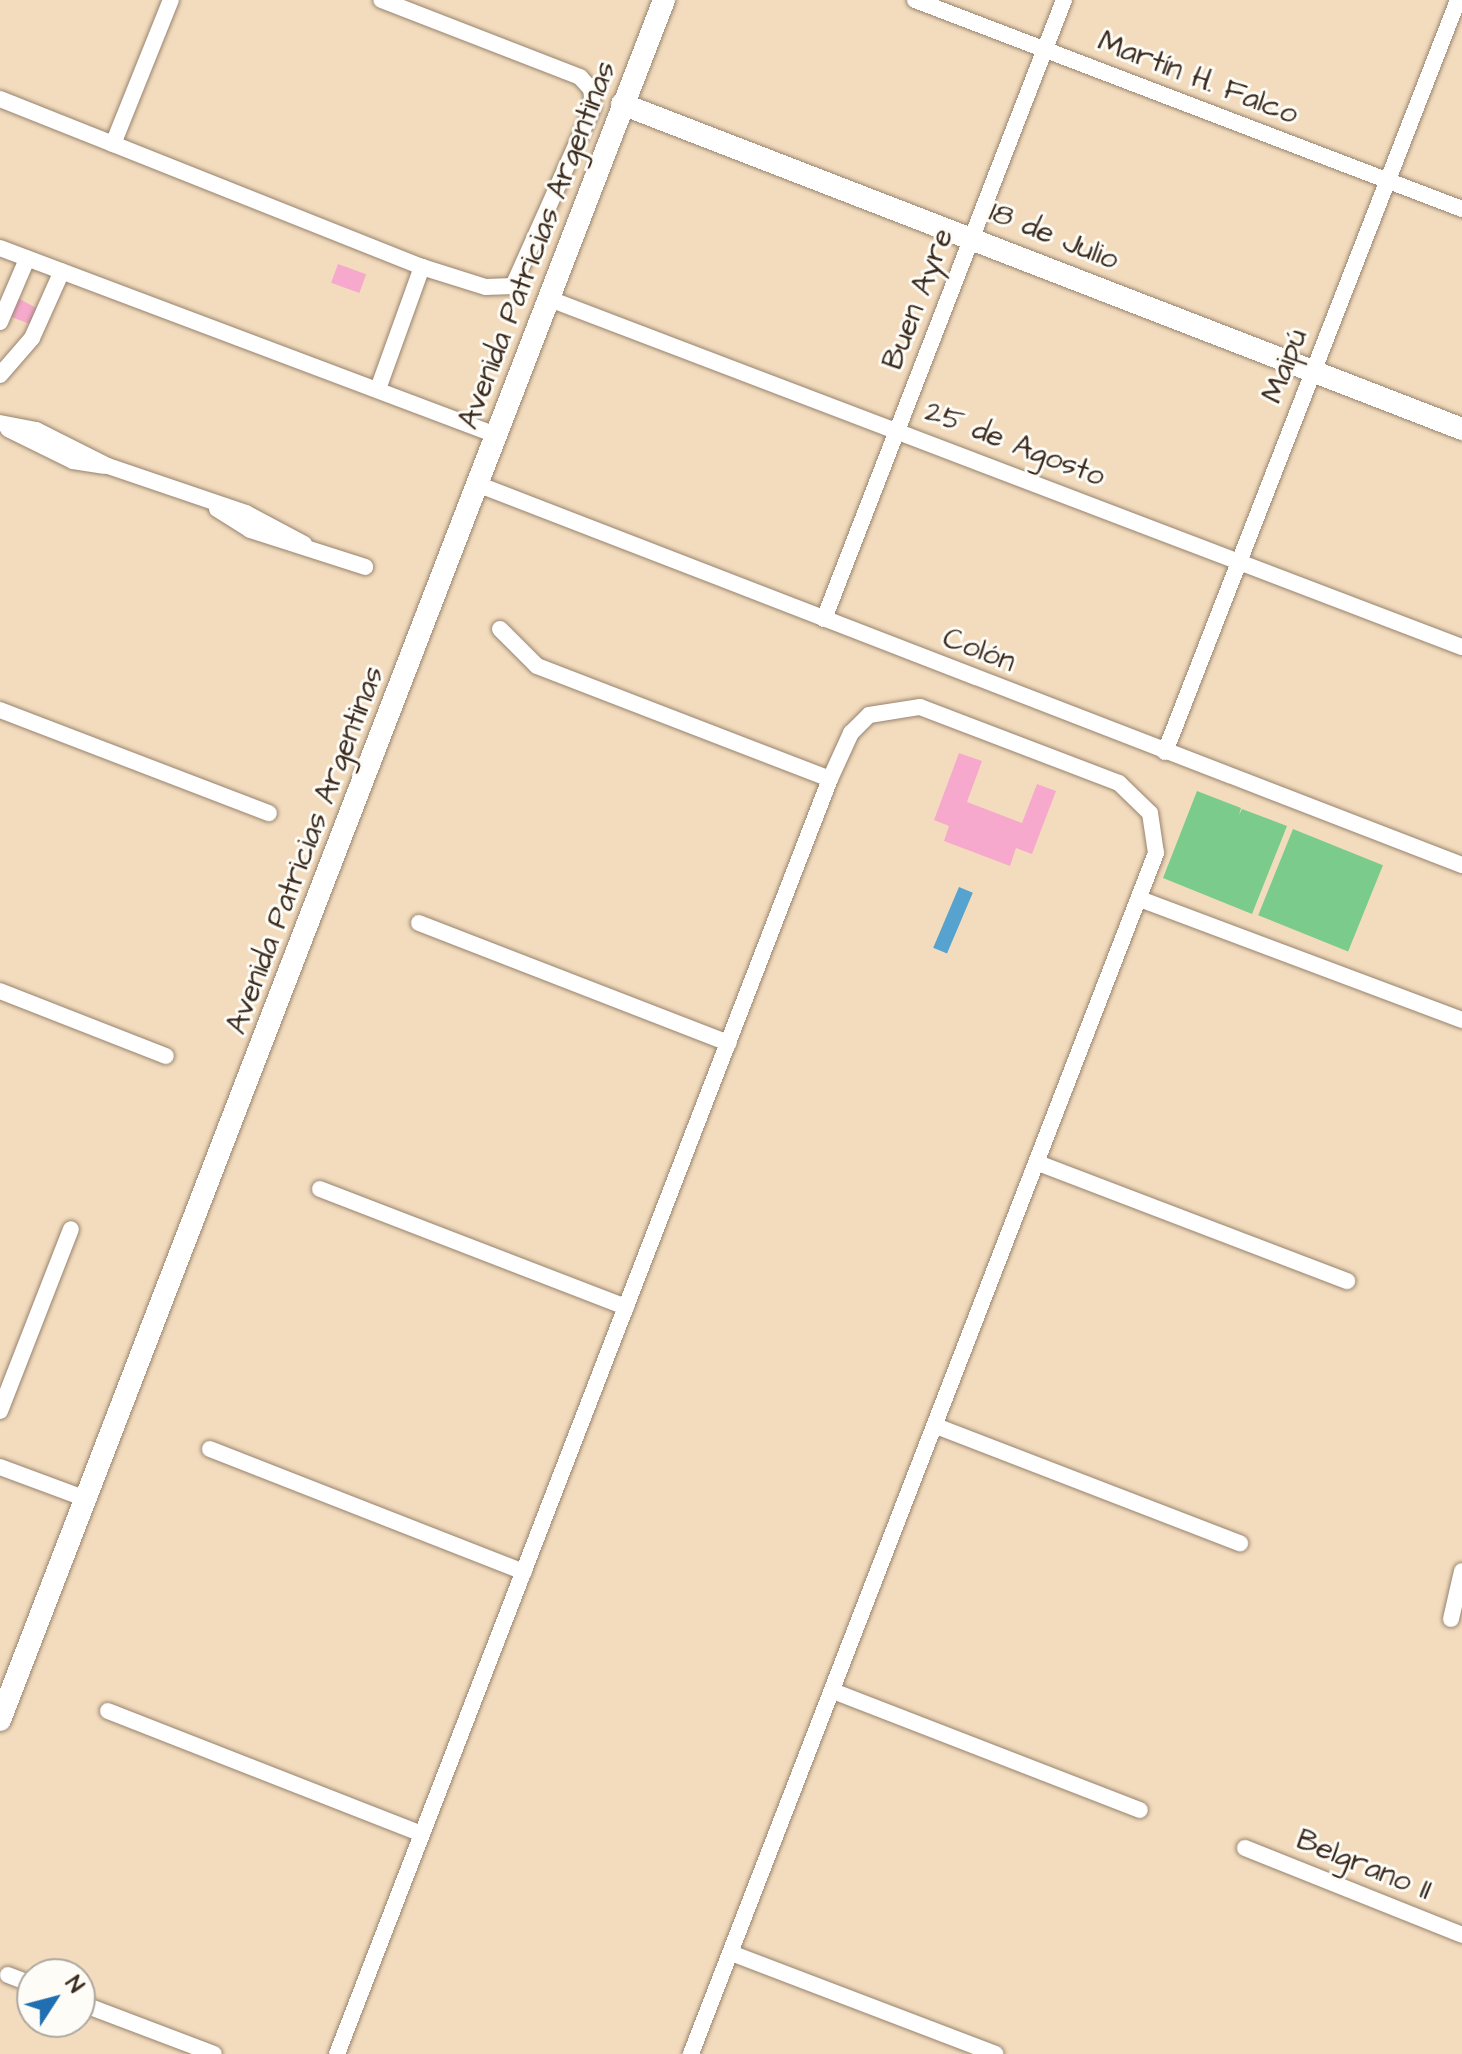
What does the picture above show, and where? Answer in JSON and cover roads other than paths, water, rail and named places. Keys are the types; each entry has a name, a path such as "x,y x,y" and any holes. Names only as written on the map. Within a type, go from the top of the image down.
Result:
{"street":[{"path":"113,144 171,0"},
{"path":"0,99 422,267 486,287 513,286 594,99 580,77 381,0"},
{"name":"Avenida Patricias Argentinas","path":"0,1720 664,0"},
{"name":"Martín H. Falco","path":"915,0 1462,209"},
{"name":"Buen Ayre","path":"824,619 1064,0"},
{"name":"Maipú","path":"1165,752 1458,0"},
{"name":"18 de Julio","path":"622,104 972,236 1462,429"},
{"path":"0,248 496,435"},
{"path":"0,322 27,259"},
{"path":"378,389 422,267"},
{"path":"1,363 32,338 62,271"},
{"name":"25 de Agosto","path":"547,298 897,428 1462,647"},
{"path":"0,423 73,461 108,466 216,508 250,530 304,544 365,567"},
{"name":"Colón","path":"477,484 1462,865"},
{"path":"500,629 537,666 830,779"},
{"path":"337,2054 830,779 851,733 869,715 920,707 1119,783 1150,813 1157,835 1140,899 691,2054"},
{"path":"0,710 269,813"},
{"path":"1140,899 1462,1020"},
{"path":"419,923 729,1043"},
{"path":"0,991 166,1056"},
{"path":"1038,1163 1347,1281"},
{"path":"320,1189 626,1307"},
{"path":"0,1411 71,1229"},
{"path":"936,1426 1240,1543"},
{"path":"210,1449 524,1572"},
{"path":"0,1467 86,1499"},
{"path":"1451,1619 1462,1571"},
{"path":"833,1691 1140,1810"},
{"path":"108,1711 422,1834"},
{"name":"Belgrano II","path":"1245,1848 1462,1935"},
{"path":"731,1953 995,2054"},
{"path":"8,1975 16,1978"},
{"path":"96,2009 214,2054"}],"water":[{"path":"959,887 973,893 947,954 933,948"}]}
